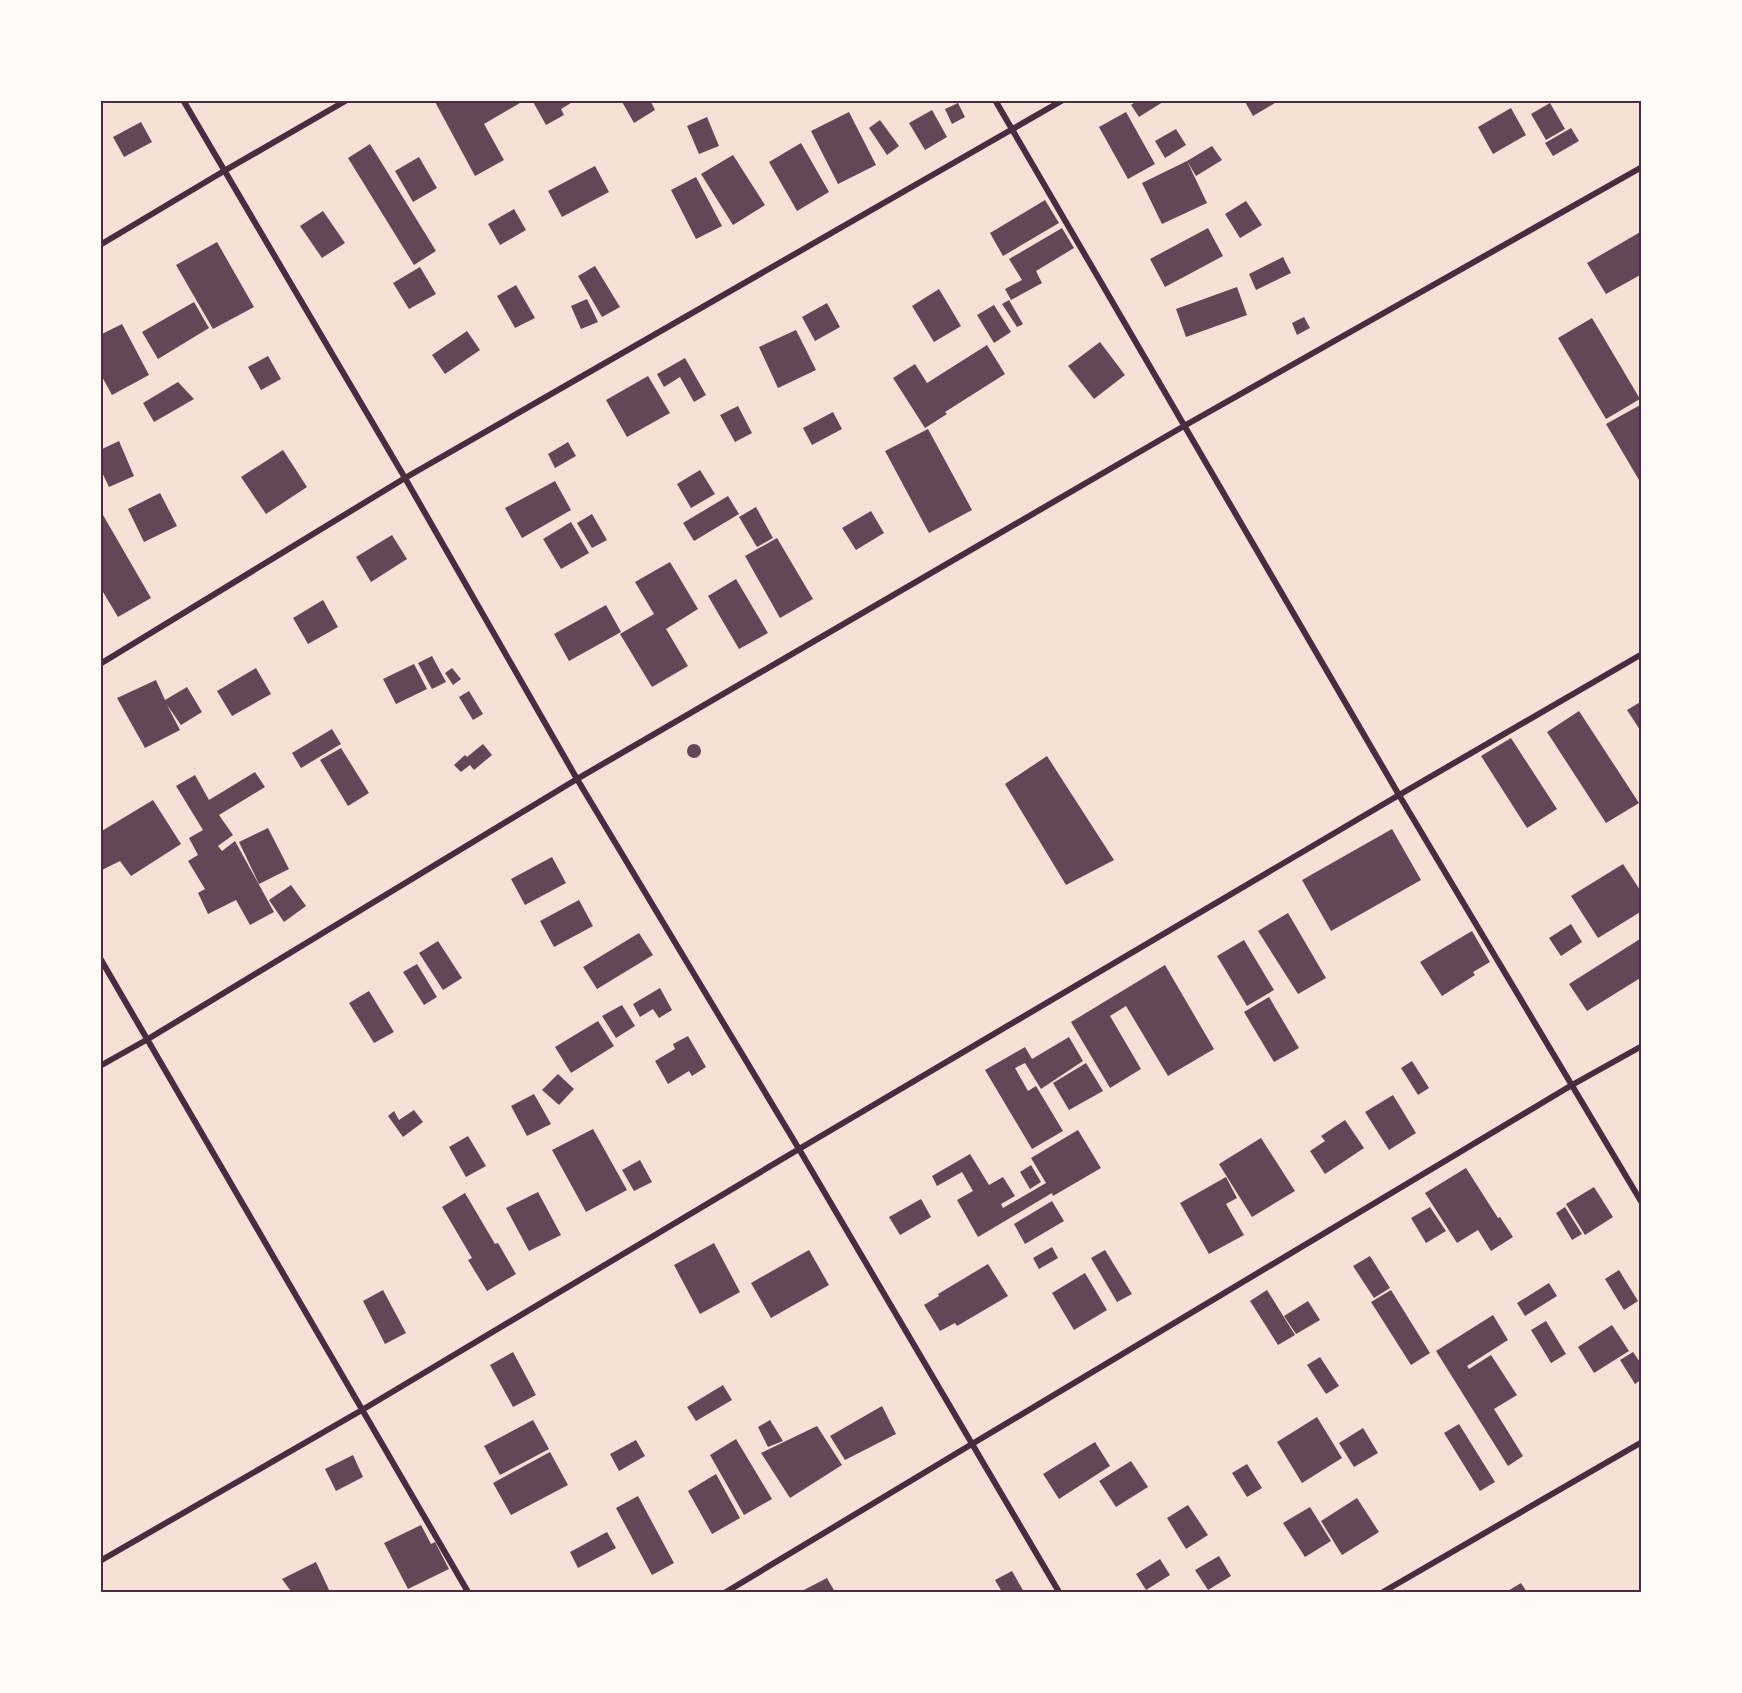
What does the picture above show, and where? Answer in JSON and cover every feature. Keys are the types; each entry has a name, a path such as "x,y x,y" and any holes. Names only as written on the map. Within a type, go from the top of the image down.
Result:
{"street":[{"path":"183,100 405,478 577,779 799,1149 1059,1593"},
{"path":"100,245 346,100"},
{"path":"995,100 1399,795 1641,1203"},
{"path":"100,664 405,478 1063,100"},
{"path":"100,1066 577,779 1184,426 1641,167"},
{"path":"100,1561 362,1410 799,1149 1641,654"},
{"path":"100,958 468,1593"},
{"path":"726,1593 1572,1085 1641,1046"},
{"path":"1383,1593 1641,1442"}],"building":[{"path":"434,100 525,100 484,124 504,160 475,176"},
{"path":"532,100 576,100 561,109 564,115 546,125"},
{"path":"621,100 650,100 655,110 634,123"},
{"path":"1138,100 1166,100 1139,117 1131,105"},
{"path":"1244,100 1280,100 1253,116"},
{"path":"958,103 965,117 952,124 945,109"},
{"path":"1550,103 1565,129 1546,140 1531,114"},
{"path":"1511,108 1526,135 1493,154 1478,127"},
{"path":"932,110 947,137 925,150 909,123"},
{"path":"849,112 876,165 838,184 811,131"},
{"path":"1126,112 1155,164 1128,179 1099,127"},
{"path":"707,117 719,146 699,154 687,126"},
{"path":"880,120 899,146 887,155 869,128"},
{"path":"141,122 152,142 124,157 113,137"},
{"path":"1571,128 1579,141 1553,156 1545,143"},
{"path":"1176,129 1186,145 1165,158 1155,141"},
{"path":"801,143 829,192 797,211 769,162"},
{"path":"370,144 436,251 414,265 348,158"},
{"path":"1212,146 1222,160 1196,176 1187,161"},
{"path":"733,155 765,205 733,225 701,174"},
{"path":"419,157 437,188 413,202 395,171"},
{"path":"1187,161 1207,203 1162,224 1142,183"},
{"path":"595,166 609,192 562,217 548,191"},
{"path":"696,177 722,226 696,239 671,190"},
{"path":"1045,200 1059,223 1003,256 990,233"},
{"path":"1246,201 1262,225 1240,238 1225,214"},
{"path":"514,209 526,230 500,245 488,224"},
{"path":"323,211 345,243 322,258 300,226"},
{"path":"1062,228 1074,248 1036,271 1042,283 1011,300 1005,289 1022,280 1009,259"},
{"path":"1208,228 1223,256 1165,287 1150,259"},
{"path":"1642,231 1642,274 1606,294 1587,263"},
{"path":"217,242 254,307 213,329 176,265"},
{"path":"1283,257 1291,273 1256,290 1249,274"},
{"path":"595,266 620,307 602,317 578,276"},
{"path":"420,267 436,294 409,309 393,283"},
{"path":"516,285 535,318 515,328 497,296"},
{"path":"1237,287 1247,315 1186,337 1176,309"},
{"path":"939,289 961,326 934,342 912,306"},
{"path":"587,299 598,322 581,329 571,306"},
{"path":"1009,300 1023,324 1017,327 1002,304"},
{"path":"194,302 209,328 158,359 142,332"},
{"path":"827,303 840,327 815,341 802,317"},
{"path":"994,305 1011,332 994,343 977,315"},
{"path":"1304,317 1310,328 1297,335 1292,323"},
{"path":"1592,318 1640,399 1606,419 1558,338"},
{"path":"122,324 149,375 112,395 100,373 100,335"},
{"path":"796,330 816,370 778,388 759,347"},
{"path":"467,331 480,350 445,374 432,355"},
{"path":"1100,342 1125,375 1094,399 1068,366"},
{"path":"987,345 1005,374 945,412 947,414 925,428 893,378 915,364 927,383"},
{"path":"268,356 281,379 261,390 248,367"},
{"path":"685,358 706,395 694,402 680,377 664,387 657,374"},
{"path":"648,376 670,413 627,437 606,400"},
{"path":"178,382 194,399 154,422 143,403"},
{"path":"1642,404 1642,479 1639,480 1606,424"},
{"path":"738,406 752,433 735,442 720,415"},
{"path":"833,412 842,429 812,445 803,428"},
{"path":"928,429 972,510 929,533 885,451"},
{"path":"119,441 134,476 109,487 100,468 100,450"},
{"path":"568,442 576,456 555,468 548,454"},
{"path":"283,450 307,487 266,514 241,477"},
{"path":"700,470 715,494 691,508 677,484"},
{"path":"555,481 571,510 522,538 505,508"},
{"path":"160,493 177,526 144,542 128,509"},
{"path":"728,496 739,514 694,541 683,523"},
{"path":"756,507 773,538 757,547 739,517"},
{"path":"871,511 884,533 856,550 842,528"},
{"path":"592,514 607,540 592,548 577,523"},
{"path":"103,515 151,598 118,617 100,587 100,516"},
{"path":"571,522 589,553 561,569 543,539"},
{"path":"392,535 407,559 371,582 356,557"},
{"path":"777,538 813,599 780,618 745,556"},
{"path":"670,562 698,609 666,629 688,666 652,687 620,634 654,614 635,582"},
{"path":"736,579 768,633 739,649 708,596"},
{"path":"323,600 338,627 308,644 293,618"},
{"path":"606,605 621,632 569,661 554,634"},
{"path":"432,656 446,682 432,689 418,663"},
{"path":"414,664 427,689 396,704 383,679"},
{"path":"256,668 271,694 232,716 217,691"},
{"path":"452,668 461,679 453,685 445,673"},
{"path":"156,680 165,700 187,687 202,712 181,725 167,705 180,730 145,748 117,698"},
{"path":"469,691 483,714 473,720 459,697"},
{"path":"1642,701 1642,733 1627,710"},
{"path":"1579,711 1639,803 1606,823 1547,732"},
{"path":"332,729 341,744 301,768 292,753"},
{"path":"1511,738 1557,809 1527,828 1481,756"},
{"path":"483,744 492,755 474,770 470,765 461,772 454,765 465,755 467,757"},
{"path":"694,744 699,746 701,751 699,756 694,758 689,756 687,751 689,746"},
{"path":"341,748 369,793 348,806 320,760"},
{"path":"1047,756 1114,860 1066,885 1005,784"},
{"path":"255,772 265,787 219,815 233,835 218,846 222,851 235,841 274,912 250,925 236,900 208,914 198,893 205,889 188,861 198,855 189,838 203,830 176,786 195,775 209,800"},
{"path":"153,800 181,844 131,876 120,861 102,870 100,867 100,832"},
{"path":"268,828 289,869 259,884 239,842"},
{"path":"1392,829 1421,880 1331,931 1302,880"},
{"path":"552,857 566,883 525,905 511,879"},
{"path":"1623,864 1642,893 1642,911 1598,938 1571,896"},
{"path":"291,885 306,906 284,922 269,900"},
{"path":"579,900 593,926 554,947 540,921"},
{"path":"1288,913 1326,978 1298,994 1258,931"},
{"path":"1571,924 1582,942 1561,956 1549,938"},
{"path":"1472,931 1490,962 1473,972 1475,975 1442,996 1420,962"},
{"path":"639,933 653,955 597,989 583,967"},
{"path":"1640,939 1642,977 1587,1011 1569,984"},
{"path":"1244,940 1274,990 1247,1006 1217,956"},
{"path":"438,941 462,978 443,990 419,953"},
{"path":"417,964 437,997 424,1005 403,972"},
{"path":"1165,965 1214,1049 1168,1076 1126,1006 1110,1016 1141,1069 1110,1088 1071,1022"},
{"path":"660,988 672,1010 659,1018 653,1009 640,1017 633,1004"},
{"path":"369,991 394,1032 374,1043 349,1003"},
{"path":"1269,997 1299,1048 1274,1062 1244,1012"},
{"path":"622,1005 635,1026 616,1038 602,1016"},
{"path":"598,1021 614,1046 571,1073 555,1047"},
{"path":"688,1036 706,1067 692,1076 689,1071 668,1084 655,1061 675,1049 673,1044"},
{"path":"1069,1037 1083,1061 1041,1089 1025,1063 1015,1068 1028,1091 1036,1086 1063,1131 1032,1149 985,1070 1025,1047 1032,1059"},
{"path":"1412,1061 1429,1088 1418,1095 1401,1068"},
{"path":"1086,1063 1103,1091 1069,1110 1053,1083"},
{"path":"558,1074 574,1089 559,1105 542,1090"},
{"path":"534,1094 551,1124 527,1136 511,1106"},
{"path":"1393,1095 1416,1133 1389,1150 1365,1112"},
{"path":"414,1110 423,1122 403,1137 388,1116 394,1111 399,1120"},
{"path":"1345,1120 1364,1148 1325,1174 1310,1151 1325,1141 1321,1136"},
{"path":"593,1129 627,1190 586,1212 552,1150"},
{"path":"1078,1130 1101,1168 1053,1196 1052,1193 978,1237 957,1200 973,1191 962,1172 937,1186 932,1176 970,1154 989,1185 1003,1177 1015,1196 1001,1204 1003,1208 1046,1183 1031,1158"},
{"path":"468,1136 486,1166 466,1177 449,1147"},
{"path":"1261,1138 1295,1191 1252,1217 1219,1164"},
{"path":"640,1160 652,1182 634,1191 622,1170"},
{"path":"1031,1165 1041,1182 1030,1189 1020,1172"},
{"path":"1466,1168 1513,1237 1491,1251 1478,1230 1457,1243 1425,1193"},
{"path":"1226,1177 1237,1198 1226,1204 1244,1235 1209,1254 1180,1203"},
{"path":"1594,1187 1613,1217 1585,1235 1566,1204"},
{"path":"538,1192 561,1235 529,1251 506,1208"},
{"path":"465,1193 516,1274 487,1291 468,1260 472,1258 442,1207"},
{"path":"921,1199 931,1217 900,1235 889,1217"},
{"path":"1052,1201 1064,1221 1025,1244 1014,1224"},
{"path":"1430,1207 1446,1231 1426,1243 1411,1218"},
{"path":"1565,1207 1582,1234 1572,1240 1556,1213"},
{"path":"714,1243 740,1292 700,1314 674,1265"},
{"path":"1052,1247 1058,1258 1039,1269 1033,1258"},
{"path":"809,1250 829,1285 771,1318 751,1283"},
{"path":"1105,1250 1132,1294 1117,1302 1091,1258"},
{"path":"1370,1256 1390,1288 1374,1298 1353,1266"},
{"path":"988,1264 1008,1296 957,1326 955,1323 940,1331 924,1305"},
{"path":"1619,1270 1638,1301 1624,1310 1605,1279"},
{"path":"1085,1273 1107,1310 1074,1330 1052,1293"},
{"path":"1549,1283 1557,1296 1525,1316 1517,1303"},
{"path":"383,1290 406,1333 385,1344 363,1301"},
{"path":"1267,1290 1295,1335 1278,1345 1250,1301"},
{"path":"1391,1290 1430,1353 1411,1365 1371,1302"},
{"path":"1308,1301 1320,1320 1296,1334 1284,1316"},
{"path":"1493,1315 1508,1340 1467,1366 1469,1369 1491,1355 1517,1395 1494,1409 1523,1456 1508,1466 1436,1351"},
{"path":"1546,1321 1566,1354 1551,1363 1531,1330"},
{"path":"1612,1325 1629,1351 1594,1373 1578,1347"},
{"path":"513,1352 536,1395 513,1407 490,1365"},
{"path":"1633,1352 1642,1365 1642,1379 1635,1384 1620,1360"},
{"path":"1320,1357 1339,1386 1326,1394 1307,1365"},
{"path":"723,1385 732,1400 696,1421 687,1407"},
{"path":"882,1406 896,1434 845,1460 830,1436"},
{"path":"1317,1417 1342,1458 1302,1483 1277,1442"},
{"path":"533,1420 549,1449 500,1475 484,1446"},
{"path":"770,1420 783,1441 768,1447 758,1427"},
{"path":"1459,1424 1495,1482 1480,1491 1444,1433"},
{"path":"817,1426 842,1465 790,1498 761,1453"},
{"path":"1363,1428 1378,1453 1354,1467 1339,1443"},
{"path":"736,1439 772,1499 744,1515 710,1455"},
{"path":"636,1440 645,1456 619,1471 610,1454"},
{"path":"1095,1442 1110,1466 1059,1499 1043,1474"},
{"path":"550,1452 568,1485 511,1515 493,1483"},
{"path":"353,1455 363,1477 336,1491 325,1469"},
{"path":"1131,1461 1148,1487 1116,1507 1099,1481"},
{"path":"1247,1464 1262,1488 1247,1497 1232,1473"},
{"path":"716,1474 740,1518 712,1534 688,1491"},
{"path":"638,1496 674,1563 652,1575 616,1508"},
{"path":"1357,1498 1379,1532 1342,1555 1321,1521"},
{"path":"1188,1505 1208,1535 1186,1549 1167,1518"},
{"path":"1310,1507 1331,1541 1305,1557 1283,1523"},
{"path":"421,1525 431,1544 435,1542 449,1569 408,1589 384,1543"},
{"path":"607,1532 616,1548 578,1568 570,1552"},
{"path":"1219,1556 1231,1576 1208,1590 1195,1570"},
{"path":"1160,1559 1170,1575 1146,1590 1136,1574"},
{"path":"316,1562 330,1592 286,1592 290,1590 282,1579"},
{"path":"1012,1571 1024,1592 1002,1592 995,1580"},
{"path":"827,1578 835,1592 800,1592"},
{"path":"1521,1583 1527,1592 1506,1592"}]}
